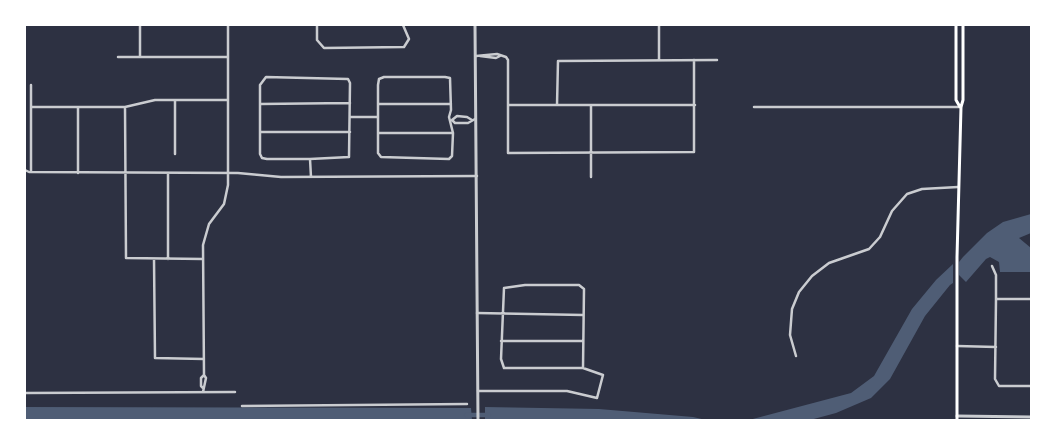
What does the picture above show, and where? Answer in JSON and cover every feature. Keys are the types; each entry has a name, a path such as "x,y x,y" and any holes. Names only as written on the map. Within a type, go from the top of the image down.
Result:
{"main road":[{"path":"956,25 956,100 960,108"},
{"path":"958,418 957,257 960,108 963,100 963,25"}],"street":[{"path":"140,25 140,57"},
{"path":"203,390 201,378 204,375 203,245 209,224 224,204 227,196 228,25"},
{"path":"317,25 317,40 324,48 404,47 409,40 403,25"},
{"path":"475,25 478,56 476,313 478,420"},
{"path":"659,25 659,60"},
{"path":"478,56 497,54 506,57 508,60 508,153 694,152 694,60"},
{"path":"118,57 228,57"},
{"path":"557,105 558,61 717,60"},
{"path":"445,76 450,78 454,152 449,159 381,158 378,153 378,104 379,79 445,76"},
{"path":"266,77 344,77 348,79 350,83 349,157 310,159 262,158 260,154 260,104 260,85 266,77"},
{"path":"30,172 31,85"},
{"path":"176,100 176,154"},
{"path":"31,106 126,107 149,101 228,100"},
{"path":"260,104 350,104"},
{"path":"378,104 451,104"},
{"path":"508,105 695,105"},
{"path":"591,105 591,177"},
{"path":"754,106 960,108"},
{"path":"78,107 78,173"},
{"path":"126,107 126,258 203,259"},
{"path":"350,118 378,117"},
{"path":"451,120 460,117 472,120"},
{"path":"460,117 460,123"},
{"path":"451,120 468,123 477,119"},
{"path":"260,132 350,132"},
{"path":"378,133 453,133"},
{"path":"310,159 310,177"},
{"path":"25,170 30,172 78,173 228,173 310,177 477,176"},
{"path":"25,175 30,172"},
{"path":"168,173 168,259"},
{"path":"796,356 790,335 792,309 799,292 812,276 829,263 869,250 880,237 892,210 907,194 922,189 958,187"},
{"path":"154,259 155,358 204,359"},
{"path":"992,266 996,275 997,384 1031,386"},
{"path":"478,390 567,392 597,398 603,375 584,368 504,368 501,359 501,341 504,313 503,294 507,286 579,285 584,289 582,341 584,368"},
{"path":"996,300 1031,299"},
{"path":"476,313 583,315"},
{"path":"501,341 582,341"},
{"path":"957,346 996,346"},
{"path":"25,393 203,390 235,392"},
{"path":"242,406 467,404"},
{"path":"958,418 1031,417"}],"water":[{"path":"1031,214 1031,233 1019,238 1031,248 1031,272 1000,272 999,262 990,257 986,259 966,282 959,275 959,262 987,233 1003,222"},
{"path":"953,264 953,283 925,316 890,379 871,398 836,413 810,420 749,420 851,393 874,376 912,309 936,280"},
{"path":"25,407 471,408 472,420 25,420"},
{"path":"485,407 599,409 693,417 706,420 485,420"}],"waterway":[{"path":"466,415 489,415"}]}
